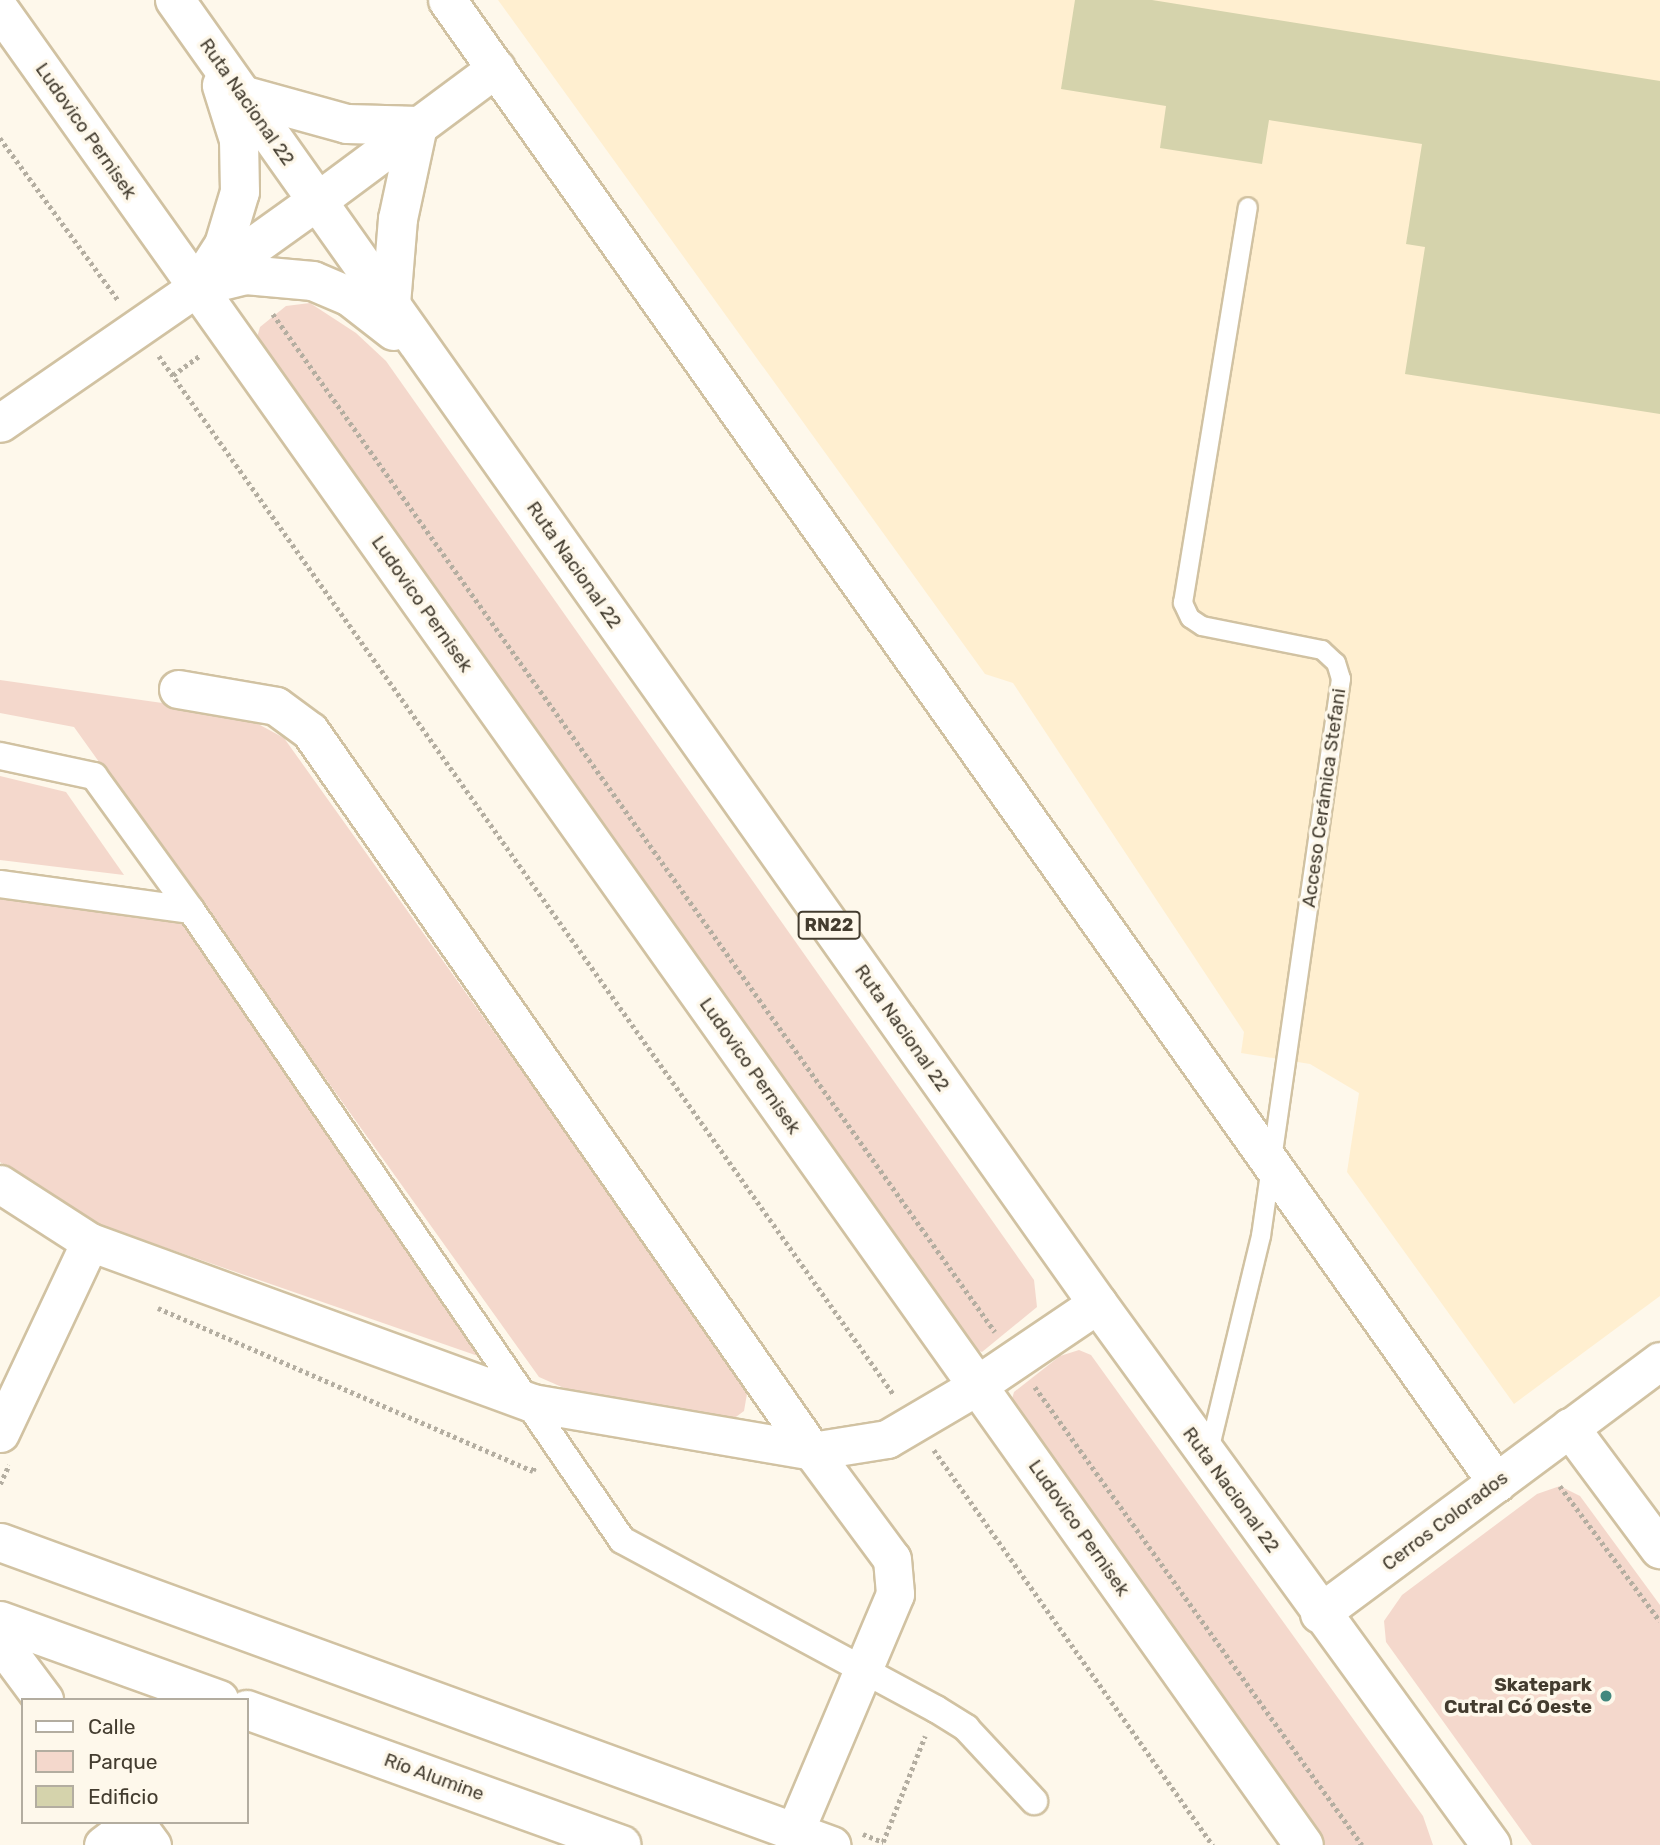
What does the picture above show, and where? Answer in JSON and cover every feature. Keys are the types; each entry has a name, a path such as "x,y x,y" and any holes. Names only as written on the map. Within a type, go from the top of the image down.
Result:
{"main road":[{"name":"Ruta Nacional 22","path":"175,0 1098,1304 1320,1614 1491,1845"},
{"path":"197,287 230,231 242,167 232,115 204,41"},
{"path":"242,95 347,124 418,126 398,219 391,306"},
{"path":"197,287 317,201"},
{"path":"197,287 261,275 325,284 370,311 433,365"},
{"name":"Ludovico Pernisek","path":"197,287 1304,1845"},
{"path":"977,1386 1098,1304"},
{"path":"1570,1428 1660,1549"},
{"name":"Cerros Colorados","path":"1320,1614 1570,1428"},
{"path":"0,1621 213,1698"},
{"path":"0,1641 43,1698"},
{"name":"Río Alumine","path":"248,1710 621,1845"}],"street":[{"path":"447,0 1497,1483"},
{"name":"Ludovico Pernisek","path":"0,10 197,287"},
{"path":"317,201 496,68"},
{"path":"3,430 197,287"},
{"path":"178,689 276,706 310,731 811,1451 892,1559 895,1594 861,1668 795,1831"},
{"path":"0,757 94,776 191,910 622,1540 861,1668 966,1728 1034,1801"},
{"path":"0,884 191,910"},
{"path":"0,1184 90,1242 539,1418 811,1451 887,1439 977,1386"},
{"path":"6,1446 90,1242"},
{"path":"1570,1428 1660,1361"},
{"path":"0,1542 831,1845"},
{"path":"103,1845 131,1824"},
{"path":"136,1824 152,1845"}],"lane":[{"name":"Acceso Cerámica Stefani","path":"1208,1457 1257,1257 1342,679 1336,663 1322,650 1202,625 1190,618 1183,603 1248,207"}],"path":[{"path":"0,138 173,375 1213,1845"},
{"path":"173,375 260,313 274,314 1362,1845"},
{"path":"148,1303 533,1471 539,1418"},
{"path":"0,1483 6,1446"},
{"path":"1560,1486 1660,1621"}],"shaded area":[{"path":"498,0 1660,0 1660,1296 1514,1404 1347,1172 1359,1093 1310,1064 1241,1053 1244,1032 1013,683 985,674"}],"green space":[{"path":"310,303 356,333 386,361 1034,1280 1037,1307 982,1352 966,1346 256,341 260,327 286,306"},
{"path":"0,680 240,714 284,738 748,1388 744,1411 725,1425 589,1399 539,1377 74,727 0,713"},
{"path":"0,776 66,792 124,875 0,860"},
{"path":"0,890 185,915 478,1356 80,1218 0,1162"},
{"path":"1079,1350 1091,1355 1423,1816 1433,1845 1319,1845 1010,1406 1014,1392 1060,1356"},
{"path":"1560,1486 1580,1496 1660,1605 1660,1845 1532,1845 1386,1642 1384,1621 1402,1595 1537,1494"}],"building":[{"path":"1075,0 1152,0 1660,81 1660,414 1405,374 1425,247 1406,244 1422,144 1269,120 1262,164 1160,148 1166,106 1061,89"}],"place":[{"name":"Skatepark Cutral Có Oeste","path":"1606,1696"}]}
